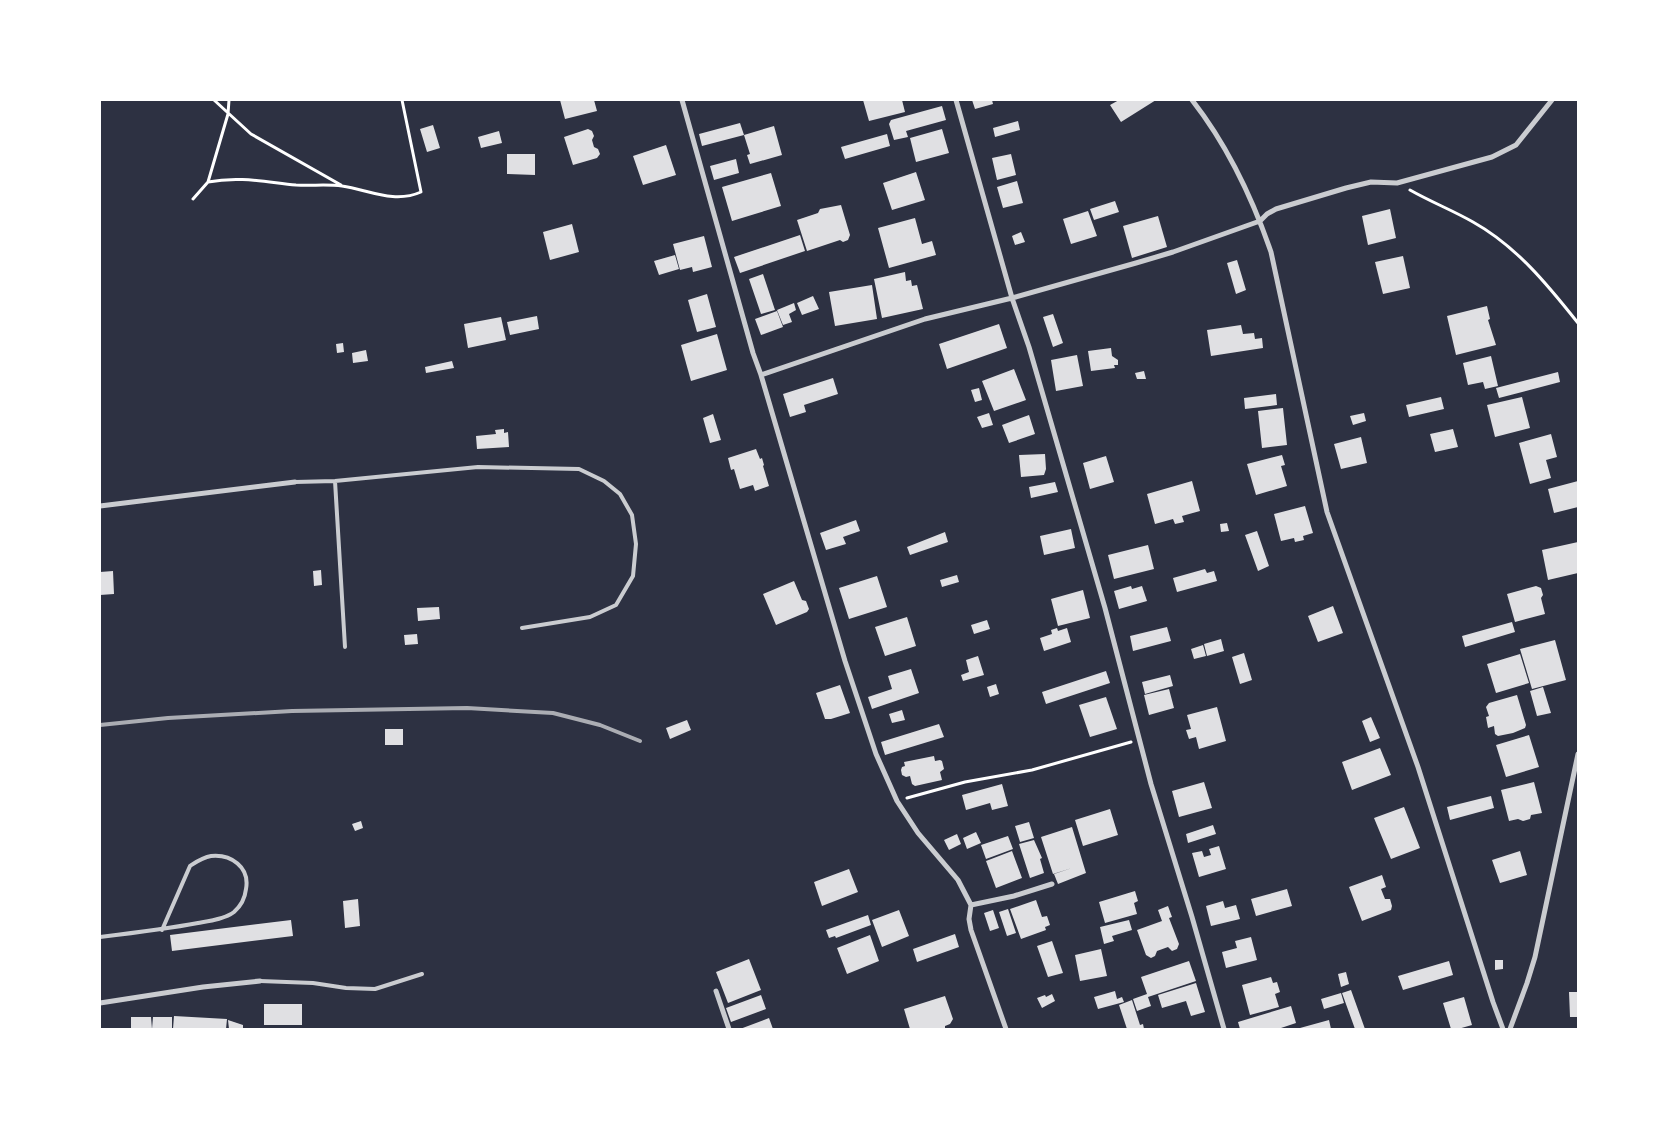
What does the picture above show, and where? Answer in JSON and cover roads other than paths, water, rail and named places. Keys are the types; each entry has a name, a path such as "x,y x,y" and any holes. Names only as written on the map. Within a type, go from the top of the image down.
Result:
{"street":[{"path":"682,100 750,343 845,661 876,754 897,801 918,833 958,880 971,904 969,919 972,930 1006,1029"},
{"path":"956,100 1012,298 1095,572 1151,784 1224,1029"},
{"path":"1192,100 1212,126 1240,174 1271,252 1327,512 1418,767 1503,1029"},
{"path":"761,375 925,319 1012,298 1173,252 1260,221 1276,209 1346,188 1371,182 1397,183 1492,157 1516,145 1552,100"},
{"path":"100,506 295,482"},
{"path":"1510,1029 1528,983 1578,754"},
{"path":"971,904 1014,896 1052,884"},
{"path":"100,1003 260,980"},
{"path":"716,991 729,1029"}],"lane":[{"path":"295,482 335,481 487,467 579,469 604,481 620,494 632,515 636,544 633,576 616,605 590,617 522,628"},
{"path":"335,481 345,647"},
{"path":"100,937 162,930 216,919 234,912 244,900 247,882 245,872 239,863 222,856 209,856 190,866 162,930"},
{"path":"260,980 312,983 346,988 375,988 422,974"}],"railway":[{"path":"100,725 168,718 292,711 467,708 553,713 600,725 640,741"}]}
